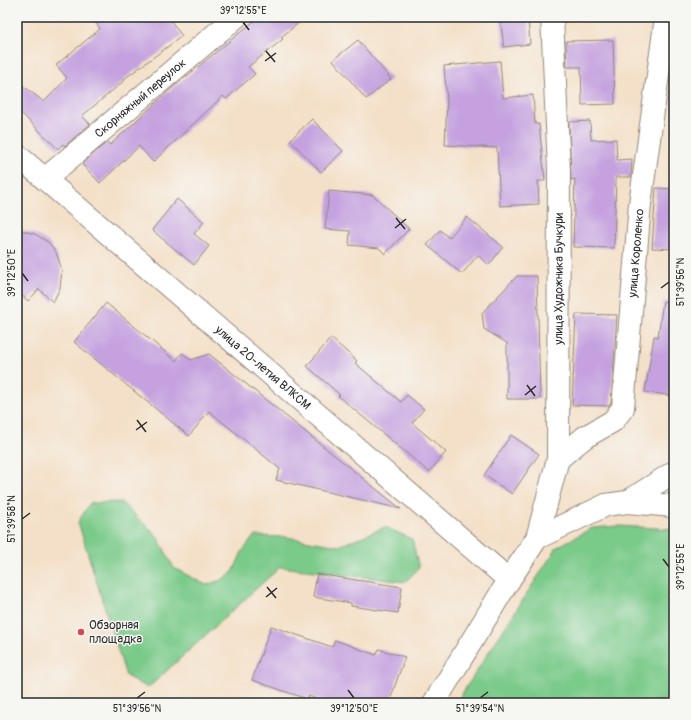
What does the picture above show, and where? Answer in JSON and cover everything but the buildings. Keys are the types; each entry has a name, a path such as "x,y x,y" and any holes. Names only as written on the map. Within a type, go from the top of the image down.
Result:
{"street":[{"name":"Скорняжный переулок","path":"45,179 236,17"},
{"name":"улица Художника Бучкури","path":"536,538 558,459 559,170 552,17"},
{"name":"улица Короленко","path":"558,459 585,436 613,421 623,408 640,204 666,17"},
{"name":"улица 20-летия ВЛКСМ","path":"17,155 509,580"},
{"path":"627,502 674,472"},
{"path":"434,703 536,538 606,505 627,502 674,506"}],"green space":[{"path":"121,502 157,536 174,568 206,585 221,580 233,572 242,552 254,536 286,537 339,546 385,527 412,539 419,568 405,582 280,567 148,688 126,676 78,522 90,503"},
{"path":"619,526 674,529 674,696 657,703 456,703 557,547 592,528"}],"place":[{"name":"Обзорная площадка","path":"81,632"}]}
